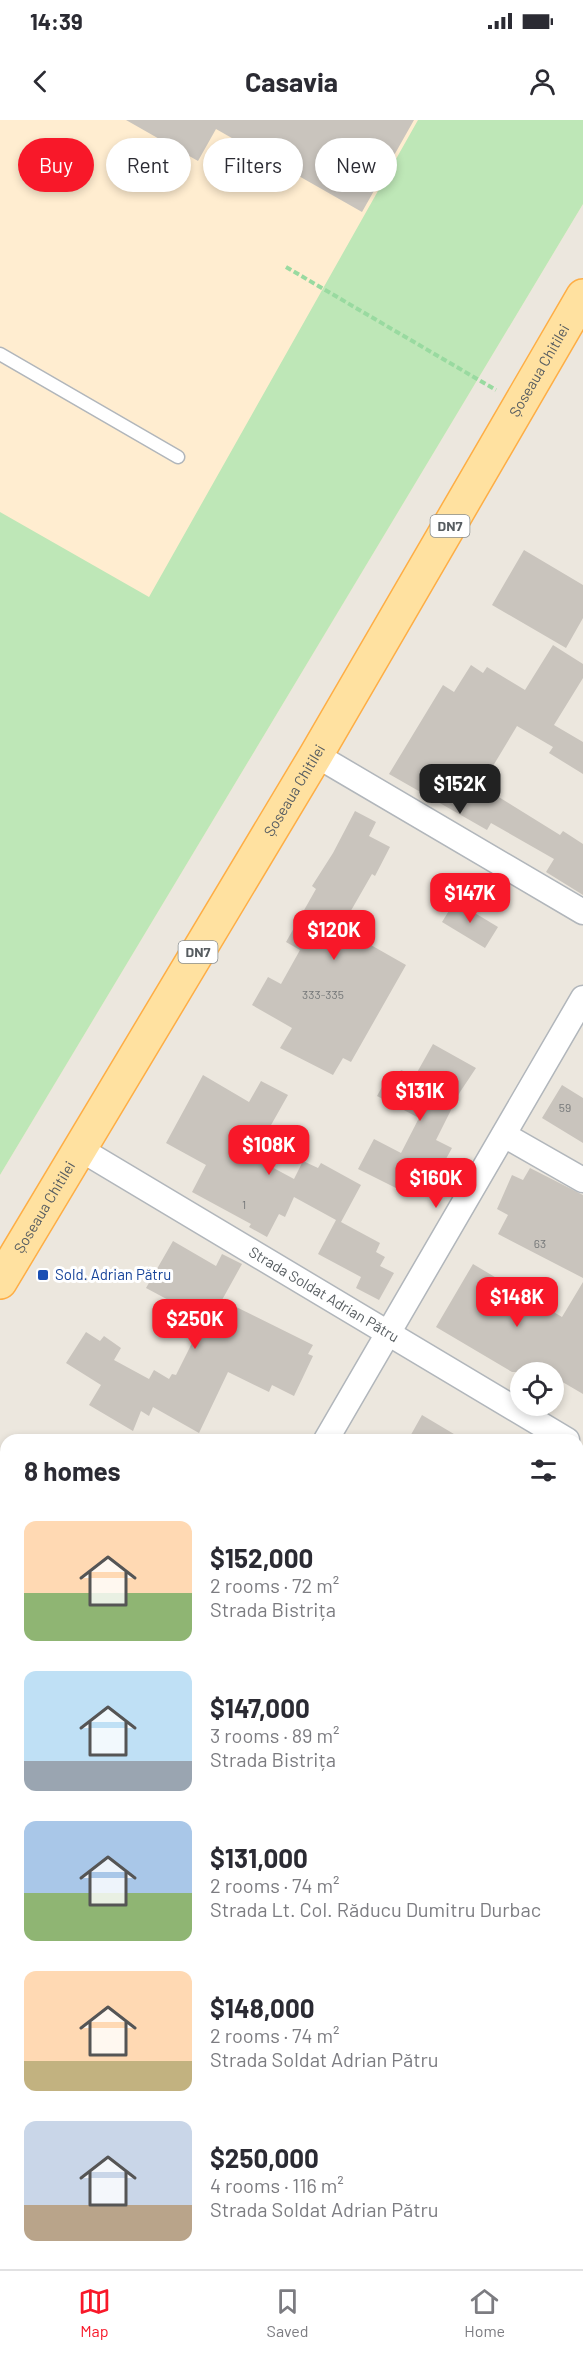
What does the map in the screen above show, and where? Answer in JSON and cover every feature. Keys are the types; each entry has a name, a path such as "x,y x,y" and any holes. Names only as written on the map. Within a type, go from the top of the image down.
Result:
{"main road":[{"name":"Șoseaua Chitilei","path":"0,1282 316,755 583,296"}],"street":[{"path":"316,755 583,912"},
{"path":"330,1434 583,998"},
{"path":"504,1135 583,1180"},
{"name":"Strada Soldat Adrian Pătru","path":"80,1149 557,1434"}],"lane":[{"path":"0,354 178,457"}],"path":[{"path":"286,267 520,404"}],"shaded area":[{"path":"0,120 583,120 583,204 0,1175"}],"green space":[{"path":"418,120 583,120 583,204 0,1175 0,512 149,597 377,192 397,192 397,157"}],"building":[{"path":"126,120 414,120 397,150 397,138 315,138 315,185 303,178 303,138 232,138 216,129 211,138 203,138 203,152 198,161 191,157 191,138 158,138"},
{"path":"327,192 373,192 362,212"},
{"path":"524,550 583,585 583,618 566,648 492,605"},
{"path":"553,645 583,664 583,678 554,725 583,742 583,774 549,753 553,747 517,726 481,786 560,835 563,831 583,844 583,895 546,872 554,859 491,823 487,830 389,774 443,685 454,692 471,665 483,673 487,667 525,690"},
{"path":"355,811 376,822 369,836 390,847 375,876 372,874 341,928 406,965 351,1062 343,1058 333,1075 280,1048 292,1028 252,1005 268,977 281,984 300,950 286,942 316,889 312,886 333,853"},
{"path":"455,901 498,927 485,948 442,922"},
{"path":"433,1044 476,1068 460,1092 436,1140 452,1148 425,1197 399,1183 396,1188 358,1169 374,1139 401,1153 419,1118 377,1096 388,1076 396,1080 401,1070 415,1076"},
{"path":"203,1075 249,1102 261,1081 288,1095 253,1157 294,1179 303,1161 318,1168 321,1163 361,1185 341,1222 380,1243 376,1252 385,1257 380,1266 394,1273 379,1300 356,1288 361,1277 318,1254 336,1220 294,1197 285,1217 279,1214 267,1237 249,1227 251,1224 192,1192 206,1165 166,1143"},
{"path":"562,1085 583,1098 583,1143 542,1118"},
{"path":"530,1168 583,1195 583,1278 498,1234 508,1215 497,1209 512,1175 523,1180"},
{"path":"173,1241 216,1266 222,1254 242,1264 222,1300 313,1345 308,1354 313,1356 294,1396 272,1385 269,1392 228,1372 199,1433 153,1407 149,1416 141,1411 133,1431 89,1405 101,1385 66,1363 86,1332 100,1341 104,1336 121,1348 114,1360 149,1379 154,1370 169,1379 172,1374 176,1375 204,1319 146,1288"},
{"path":"473,1264 562,1317 583,1282 583,1394 564,1383 564,1362 510,1362 510,1371 436,1327"},
{"path":"422,1415 454,1434 411,1434"}],"place":[{"name":"Sold. Adrian Pătru","path":"43,1275"}]}
